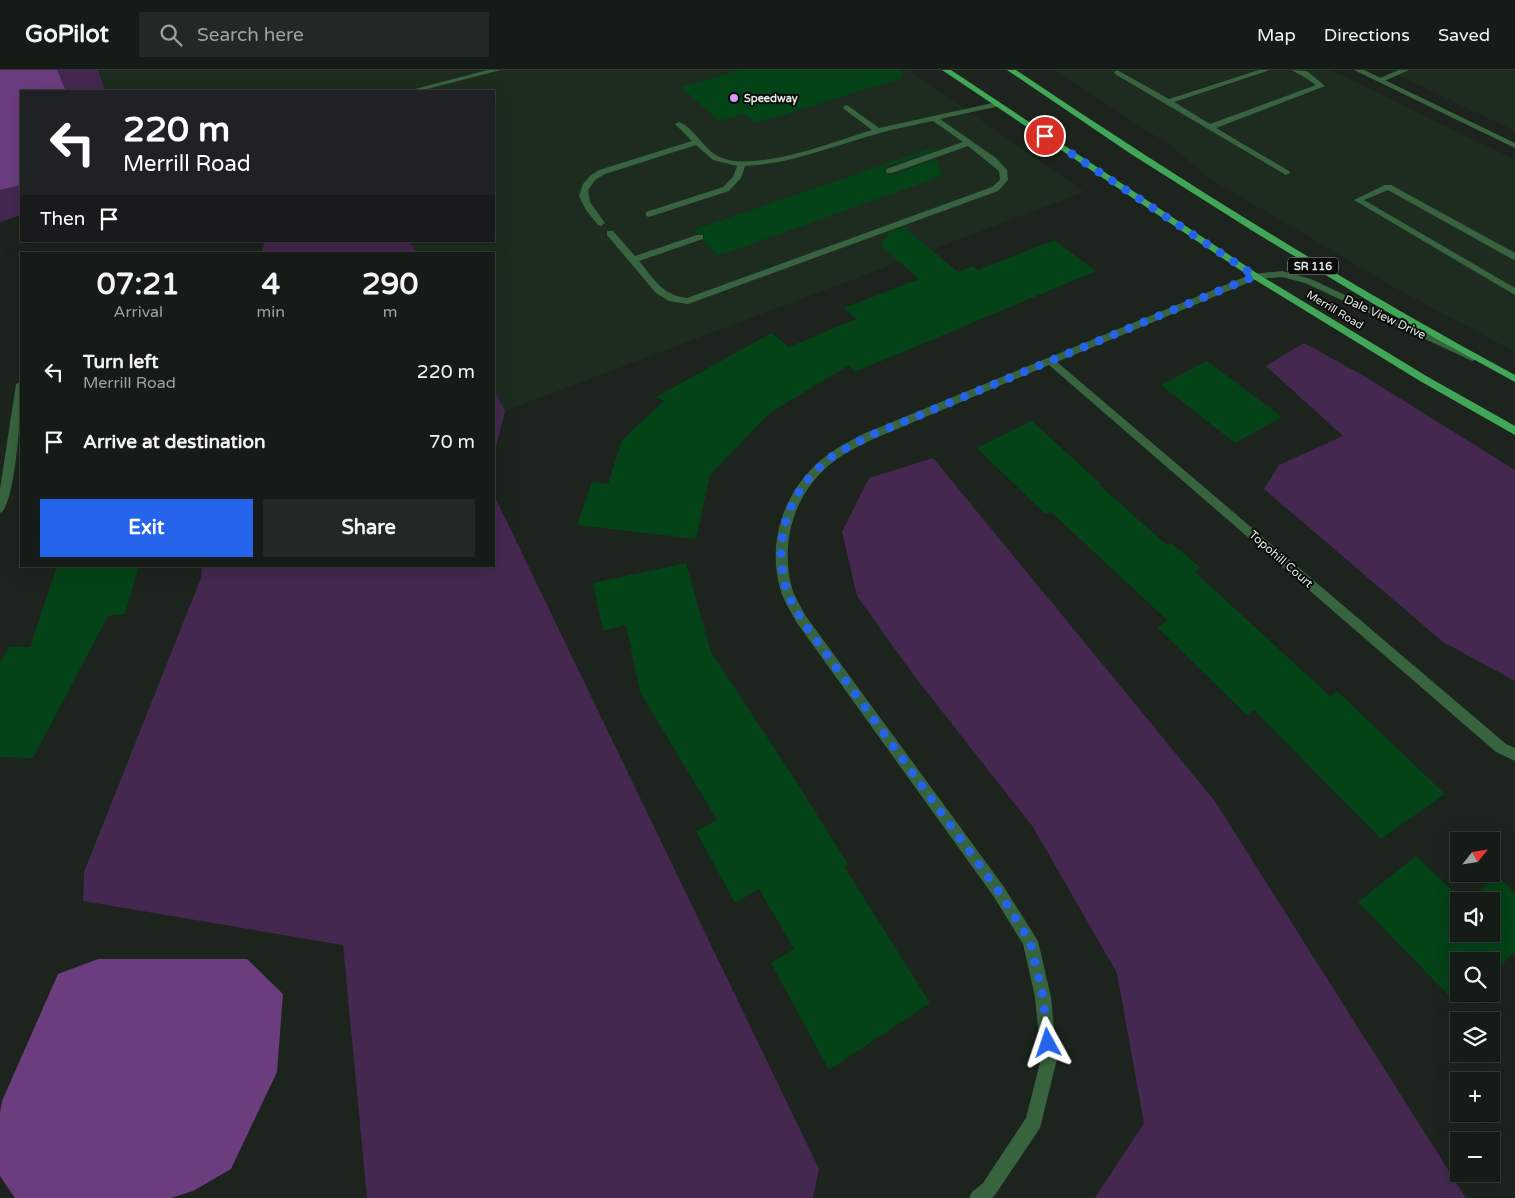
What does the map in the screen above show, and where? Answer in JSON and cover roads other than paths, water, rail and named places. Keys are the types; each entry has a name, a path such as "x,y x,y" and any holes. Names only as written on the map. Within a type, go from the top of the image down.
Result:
{"main road":[{"name":"Merrill Road","path":"946,70 1255,276 1424,379 1515,431"},
{"name":"SR 116","path":"1011,70 1230,215 1343,284 1515,379"}],"street":[{"path":"454,70 460,79"},
{"path":"415,90 497,70"},
{"path":"1168,102 1266,70"},
{"path":"1210,127 1320,86 1307,71 1295,70"},
{"path":"1358,70 1515,146"},
{"path":"1379,80 1405,70"},
{"path":"1118,72 1286,173"},
{"path":"679,124 723,162 761,163 785,158 878,131 997,104"},
{"path":"847,107 878,131"},
{"path":"610,233 659,291 672,300 688,301 995,188 1004,180 1003,170 935,119"},
{"path":"600,223 584,204 584,189 590,179 602,172 698,142"},
{"path":"889,171 969,143"},
{"path":"649,214 726,189 737,178 742,164"},
{"path":"1515,258 1388,188 1358,200 1515,292"},
{"path":"632,260 700,237"},
{"name":"Dale View Drive","path":"978,1198 989,1189 1034,1122 1049,1059 1043,996 1030,941 999,892 801,619 786,588 782,554 783,525 796,497 810,476 834,456 867,437 1255,276 1282,274 1308,281 1482,362"},
{"name":"Topohill Court","path":"1050,360 1501,748 1515,755"},
{"path":"0,509 6,488 20,391"}],"place":[{"name":"Speedway","path":"734,98"}]}
